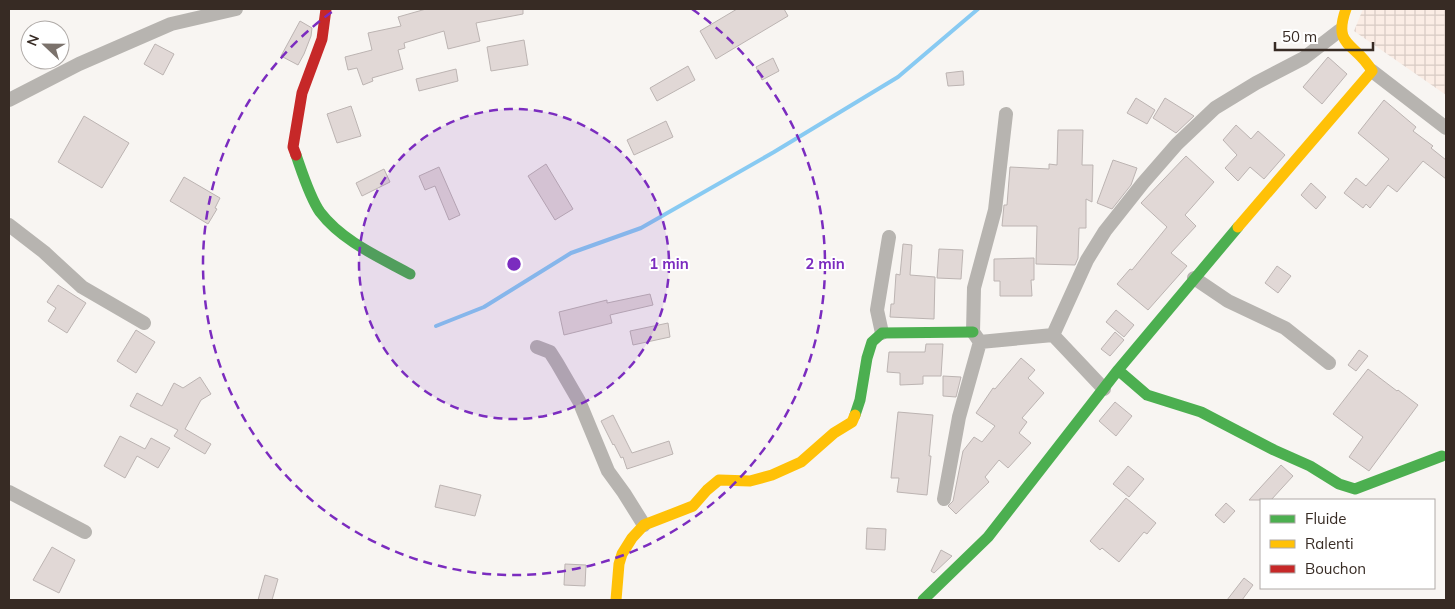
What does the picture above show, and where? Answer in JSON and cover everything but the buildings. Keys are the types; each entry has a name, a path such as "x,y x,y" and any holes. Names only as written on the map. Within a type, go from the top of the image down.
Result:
{"street":[{"path":"9,100 79,64 171,24 236,9"},
{"path":"326,9 322,39 302,93 293,147 305,180 320,212 350,241 410,274"},
{"path":"1346,9 1340,20 1339,31 1343,39 1370,64 1372,71 1446,128"},
{"path":"1053,335 1087,260 1105,231 1177,144 1214,108 1304,58 1339,31"},
{"path":"923,600 988,537 1118,370 1194,278 1372,71"},
{"path":"944,499 976,337 974,288 994,210 1006,114"},
{"path":"9,225 44,252 82,287 144,323"},
{"path":"882,332 877,310 888,238"},
{"path":"1194,278 1228,301 1285,328 1329,362"},
{"path":"616,600 619,564 622,554 632,538 644,525 693,506 707,490 720,480 750,481 772,475 800,462 834,433 852,422 860,400 867,358 872,342 882,332 976,337 1053,335 1104,389"},
{"path":"538,347 550,352 557,363 579,401 608,471 644,525"},
{"path":"1118,370 1147,395 1201,412 1274,450 1310,466 1340,484 1355,489 1442,456"},
{"path":"9,492 85,532"}],"shaded area":[{"path":"1363,9 1446,9 1446,95 1354,31"}],"waterway":[{"path":"436,326 484,307 571,253 641,228 774,152 898,77 978,9"}],"traffic: fast":[{"path":"296,155 313,200 329,222 339,232 362,248 410,274"},
{"path":"923,600 988,537 1118,370 1238,227"},
{"path":"855,415 872,342 882,333 973,332"},
{"path":"1118,370 1147,395 1201,412 1274,450 1310,466 1339,484 1355,489 1442,456"}],"traffic: slow":[{"path":"1238,227 1372,71 1344,38 1342,22 1346,9"},
{"path":"616,600 619,564 622,554 632,538 644,525 693,506 719,480 750,481 772,475 801,462 834,433 852,422 855,415"}],"traffic: jam":[{"path":"296,155 293,147 302,93 322,39 326,9"}]}
